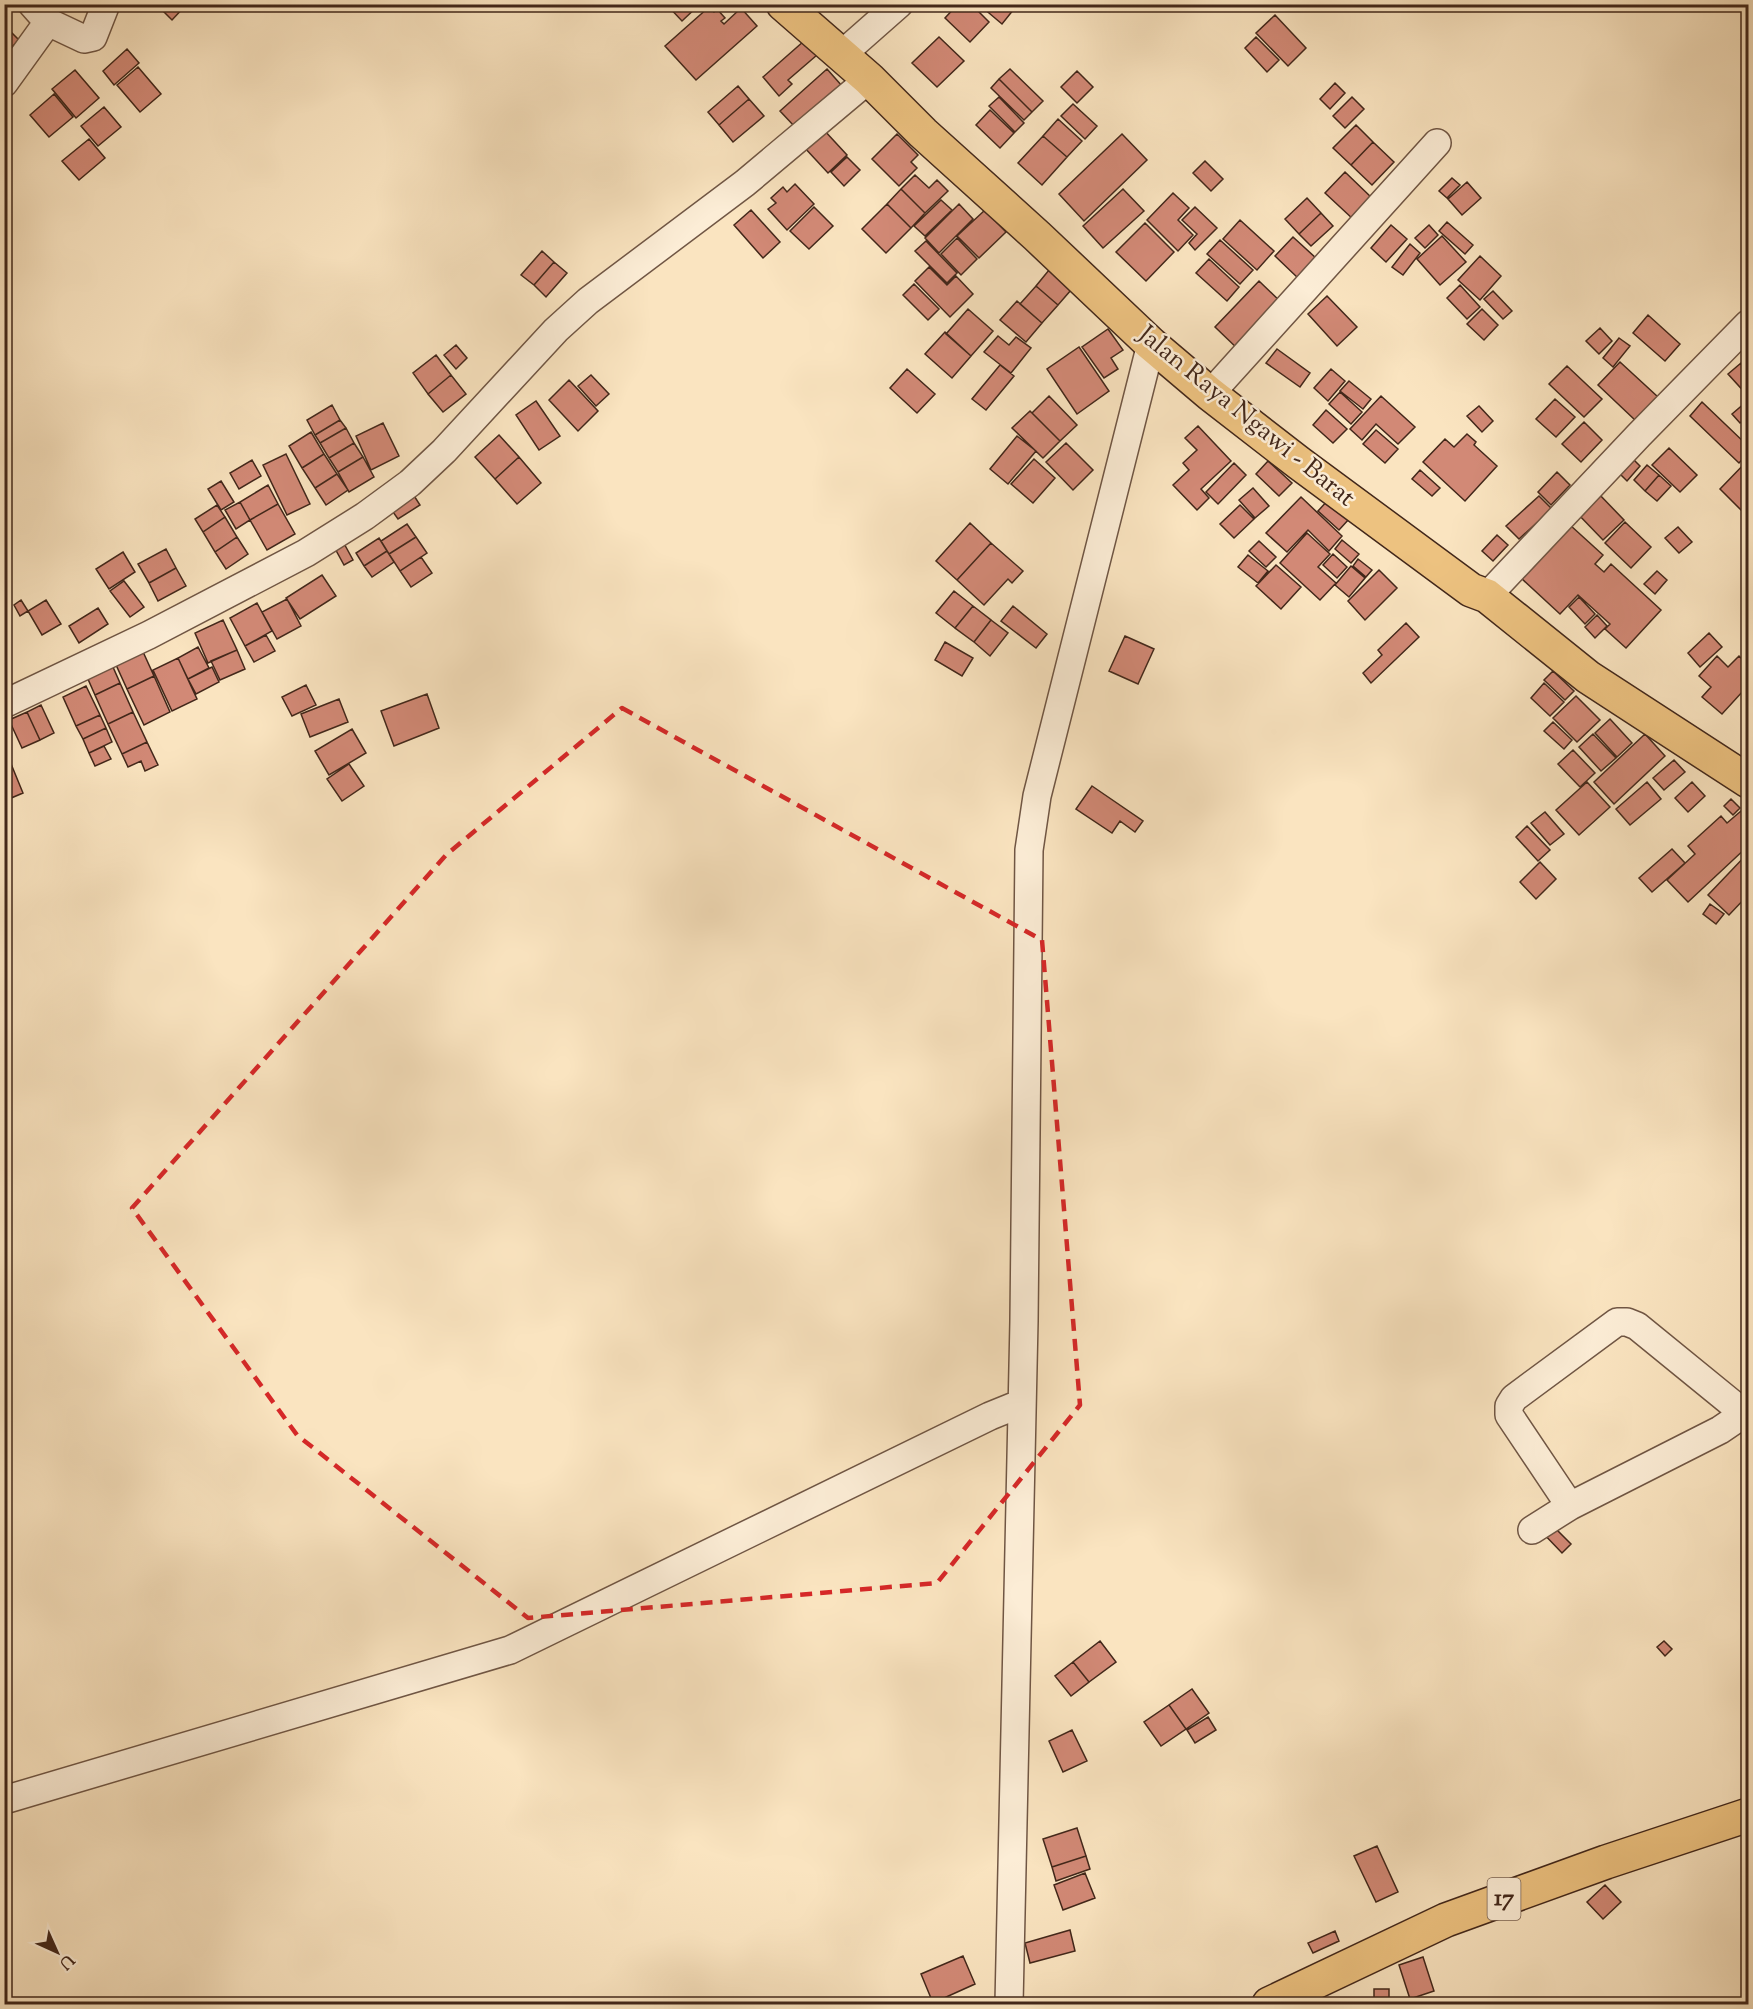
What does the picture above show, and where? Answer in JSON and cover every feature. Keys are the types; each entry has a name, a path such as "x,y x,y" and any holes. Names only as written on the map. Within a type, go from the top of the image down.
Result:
{"main road":[{"name":"Jalan Raya Ngawi - Barat","path":"783,4 869,79 923,133 1151,344 1210,394 1299,464 1471,590 1487,596 1588,677 1749,781"},
{"name":"17","path":"1269,2004 1446,1920 1606,1862 1749,1815"}],"street":[{"path":"4,83 40,13 84,39 93,37 106,4"},
{"path":"840,56 898,4"},
{"path":"4,704 149,635 275,570 365,516 410,483 444,451 556,330 588,301 745,183 869,79"},
{"path":"1210,394 1437,142"},
{"path":"1487,596 1639,435 1749,324"},
{"path":"1009,2004 1022,1403 1029,850 1032,822 1151,344"},
{"path":"1532,1530 1570,1506 1711,1435 1747,1413 1637,1326 1627,1322 1617,1322 1515,1398 1509,1406 1509,1415 1570,1506"},
{"path":"4,1800 510,1650 980,1421 1022,1403"}],"highlighted area":[{"path":"622,708 1042,940 1080,1405 937,1583 528,1618 297,1435 132,1208 446,855"}],"building":[{"path":"164,4 187,4 172,20 160,8"},
{"path":"666,4 700,4 682,21"},
{"path":"958,4 971,4 989,22 970,42 945,18"},
{"path":"986,4 1018,4 1002,24 983,8"},
{"path":"709,7 714,12 717,9 725,18 721,21 724,24 741,8 757,26 696,80 665,46"},
{"path":"1275,15 1306,48 1288,66 1256,33"},
{"path":"4,25 19,40 4,55"},
{"path":"939,37 964,61 937,87 912,63"},
{"path":"1256,37 1279,60 1267,72 1245,48"},
{"path":"804,41 817,55 788,80 792,84 779,96 763,77"},
{"path":"127,49 139,63 114,85 103,71"},
{"path":"138,67 161,94 140,112 117,85"},
{"path":"827,69 842,86 795,127 780,111"},
{"path":"1010,69 1043,101 1032,112 999,79"},
{"path":"75,70 99,98 76,118 52,89"},
{"path":"1077,71 1093,87 1077,103 1061,87"},
{"path":"999,79 1032,112 1024,120 991,88"},
{"path":"1335,83 1345,93 1330,109 1320,99"},
{"path":"738,86 749,99 719,125 708,112"},
{"path":"54,94 73,117 49,137 30,115"},
{"path":"999,97 1024,123 1015,132 989,106"},
{"path":"1352,97 1364,109 1345,128 1333,116"},
{"path":"749,99 764,116 733,142 719,125"},
{"path":"1073,104 1097,126 1085,139 1061,116"},
{"path":"104,107 121,127 98,146 81,126"},
{"path":"990,110 1014,133 1000,148 976,125"},
{"path":"1058,119 1082,141 1067,157 1043,136"},
{"path":"1356,125 1373,142 1351,165 1333,148"},
{"path":"823,129 847,155 828,173 804,147"},
{"path":"897,134 918,155 911,162 917,168 899,186 872,159"},
{"path":"1122,134 1147,160 1084,221 1059,194"},
{"path":"1043,136 1067,157 1042,185 1018,163"},
{"path":"89,139 105,158 79,180 62,161"},
{"path":"1373,142 1394,162 1372,185 1351,165"},
{"path":"847,157 860,170 844,186 831,172"},
{"path":"1205,161 1223,179 1211,191 1193,173"},
{"path":"1345,172 1373,199 1354,220 1325,193"},
{"path":"915,175 929,188 937,180 948,191 925,213 901,189"},
{"path":"1452,178 1460,185 1447,198 1439,191"},
{"path":"1467,182 1481,198 1462,215 1448,199"},
{"path":"795,184 814,204 787,230 768,209 776,203 771,198 783,187 787,192"},
{"path":"901,189 925,213 911,228 887,204"},
{"path":"1123,189 1144,211 1103,248 1083,226"},
{"path":"1173,193 1189,208 1178,220 1193,235 1178,251 1147,220"},
{"path":"1307,198 1321,213 1299,234 1285,219"},
{"path":"941,200 952,210 925,236 914,226"},
{"path":"887,204 911,228 886,253 862,229"},
{"path":"959,204 973,219 939,253 925,238"},
{"path":"814,207 833,226 809,249 790,231"},
{"path":"1195,207 1217,228 1195,250 1189,243 1197,234 1182,220"},
{"path":"751,210 780,242 763,258 734,225"},
{"path":"985,210 1006,232 979,258 957,236"},
{"path":"1321,213 1333,226 1311,246 1299,234"},
{"path":"1240,220 1274,251 1257,270 1223,239"},
{"path":"1447,222 1473,245 1465,254 1439,231"},
{"path":"1145,223 1174,252 1146,281 1116,252"},
{"path":"1391,225 1407,239 1386,262 1371,248"},
{"path":"1429,225 1438,235 1425,248 1415,238"},
{"path":"1442,236 1466,262 1440,285 1417,259"},
{"path":"1293,237 1317,259 1299,279 1275,256"},
{"path":"957,238 977,259 961,275 941,254"},
{"path":"1220,240 1253,270 1240,284 1207,254"},
{"path":"926,241 957,273 947,283 915,251"},
{"path":"1410,244 1420,253 1403,275 1392,267"},
{"path":"542,251 554,262 534,285 521,275"},
{"path":"1480,256 1501,276 1480,300 1458,280"},
{"path":"1209,259 1239,287 1227,301 1196,273"},
{"path":"554,262 567,273 546,297 534,285"},
{"path":"929,267 947,285 956,276 973,294 950,317 915,281"},
{"path":"1049,270 1071,290 1058,305 1036,286"},
{"path":"1259,281 1285,306 1241,352 1215,327"},
{"path":"914,284 939,309 928,320 903,295"},
{"path":"1460,285 1480,307 1467,319 1447,298"},
{"path":"1036,286 1058,305 1042,323 1020,304"},
{"path":"1493,291 1512,311 1503,319 1484,299"},
{"path":"1327,296 1357,327 1337,346 1308,314"},
{"path":"1017,301 1042,323 1026,342 1000,320"},
{"path":"968,309 993,331 971,356 946,334"},
{"path":"1482,309 1498,325 1484,340 1467,324"},
{"path":"1648,315 1680,344 1665,361 1633,333"},
{"path":"1600,328 1612,341 1599,354 1586,341"},
{"path":"1108,329 1123,350 1111,358 1118,369 1104,378 1082,347"},
{"path":"945,332 971,356 952,378 925,354"},
{"path":"998,336 1009,345 1016,337 1031,348 1011,373 984,352"},
{"path":"1619,338 1630,346 1613,367 1603,358"},
{"path":"456,345 467,358 456,369 444,355"},
{"path":"1079,347 1109,391 1077,414 1047,369"},
{"path":"1277,349 1310,373 1300,387 1266,363"},
{"path":"436,355 451,375 428,394 413,373"},
{"path":"1620,362 1658,397 1636,421 1598,385"},
{"path":"1741,363 1748,371 1748,396 1728,374"},
{"path":"1000,365 1014,376 986,410 972,399"},
{"path":"1567,366 1602,399 1584,417 1549,384"},
{"path":"907,369 935,394 917,413 890,388"},
{"path":"1331,369 1345,381 1328,401 1314,388"},
{"path":"451,375 466,394 443,412 428,394"},
{"path":"591,375 609,394 596,406 578,386"},
{"path":"569,380 598,411 578,431 549,400"},
{"path":"1349,381 1371,399 1363,409 1340,391"},
{"path":"1340,392 1362,412 1351,424 1329,404"},
{"path":"1049,396 1077,425 1060,441 1032,413"},
{"path":"1381,396 1415,427 1398,444 1376,424 1362,440 1350,429"},
{"path":"1555,399 1575,417 1556,437 1536,419"},
{"path":"536,401 560,436 539,450 516,415"},
{"path":"1702,402 1748,446 1748,453 1739,463 1690,416"},
{"path":"1745,403 1748,416 1740,423 1732,414"},
{"path":"332,405 340,420 315,435 307,420"},
{"path":"1479,406 1493,421 1482,432 1467,416"},
{"path":"1326,410 1347,429 1333,443 1313,425"},
{"path":"1030,411 1060,441 1043,458 1012,428"},
{"path":"340,420 346,428 320,443 315,435"},
{"path":"1584,422 1602,440 1581,462 1562,444"},
{"path":"383,423 399,456 371,470 356,436"},
{"path":"1198,426 1231,461 1201,489 1209,498 1197,510 1173,485 1189,470 1183,463 1197,450 1185,438"},
{"path":"346,428 354,443 329,458 320,443"},
{"path":"1376,430 1398,449 1385,463 1363,444"},
{"path":"311,432 324,454 302,468 289,446"},
{"path":"1467,434 1476,442 1474,445 1497,466 1465,501 1423,462 1445,439 1454,447"},
{"path":"499,435 519,457 495,479 475,457"},
{"path":"1017,436 1036,451 1008,484 990,469"},
{"path":"354,443 363,457 338,472 329,458"},
{"path":"1066,443 1093,470 1073,490 1046,462"},
{"path":"1669,448 1697,475 1680,492 1652,465"},
{"path":"286,454 310,504 287,515 263,465"},
{"path":"324,454 337,474 315,488 302,468"},
{"path":"363,457 374,477 349,492 338,472"},
{"path":"519,457 541,483 517,504 495,479"},
{"path":"1631,457 1640,466 1627,481 1617,471"},
{"path":"1034,459 1055,478 1033,503 1011,484"},
{"path":"252,460 261,476 239,489 230,473"},
{"path":"1748,460 1748,517 1720,489"},
{"path":"1268,461 1292,483 1279,496 1256,474"},
{"path":"1234,463 1246,475 1218,504 1206,492"},
{"path":"1647,465 1659,475 1645,491 1634,480"},
{"path":"1420,470 1440,488 1432,496 1412,479"},
{"path":"1557,472 1570,485 1551,505 1538,492"},
{"path":"337,474 348,490 326,505 315,488"},
{"path":"1659,475 1671,486 1657,501 1645,491"},
{"path":"221,481 234,502 221,510 208,489"},
{"path":"268,485 278,504 250,520 240,502"},
{"path":"409,488 420,505 398,519 386,502"},
{"path":"1253,488 1269,506 1255,518 1239,500"},
{"path":"1597,492 1624,520 1603,540 1576,512"},
{"path":"1539,496 1552,509 1519,539 1506,526"},
{"path":"1301,497 1342,536 1329,551 1308,530 1287,552 1266,533"},
{"path":"1329,499 1349,519 1339,530 1318,511"},
{"path":"240,502 250,520 236,529 225,510"},
{"path":"278,504 295,534 267,550 250,520"},
{"path":"217,505 225,517 203,532 195,519"},
{"path":"1240,505 1254,519 1234,538 1220,524"},
{"path":"225,517 237,537 215,552 203,532"},
{"path":"1625,522 1651,547 1631,568 1605,543"},
{"path":"970,523 991,543 957,580 936,561"},
{"path":"407,524 416,537 389,554 381,541"},
{"path":"1570,525 1603,555 1595,564 1604,572 1611,564 1661,610 1626,648 1605,629 1610,624 1578,595 1560,614 1521,578"},
{"path":"1678,527 1692,542 1679,553 1665,538"},
{"path":"1307,533 1330,554 1318,567 1336,583 1320,600 1280,563"},
{"path":"1497,535 1508,545 1493,561 1482,551"},
{"path":"237,537 248,554 226,569 215,552"},
{"path":"416,537 427,553 400,571 389,554"},
{"path":"341,538 353,560 344,565 332,543"},
{"path":"379,538 387,551 364,566 356,553"},
{"path":"1342,540 1359,554 1351,563 1335,549"},
{"path":"1259,541 1276,557 1266,567 1249,551"},
{"path":"991,543 1023,571 1012,583 1008,579 984,605 957,580"},
{"path":"166,549 176,568 149,583 138,564"},
{"path":"387,551 394,562 372,577 364,566"},
{"path":"123,552 135,572 109,589 96,569"},
{"path":"1333,554 1347,567 1337,578 1323,565"},
{"path":"1248,555 1268,571 1258,583 1238,567"},
{"path":"421,557 432,573 411,587 400,571"},
{"path":"1358,559 1372,570 1366,577 1353,566"},
{"path":"1276,565 1301,587 1281,609 1256,586"},
{"path":"1351,566 1365,578 1349,597 1335,585"},
{"path":"176,568 186,586 158,601 149,583"},
{"path":"1379,570 1397,588 1365,620 1348,601"},
{"path":"1657,571 1667,580 1655,594 1644,584"},
{"path":"322,575 336,596 300,619 286,598"},
{"path":"124,581 144,607 130,617 110,591"},
{"path":"954,591 973,606 955,628 936,613"},
{"path":"1579,597 1595,614 1585,624 1569,607"},
{"path":"287,599 301,626 277,639 262,612"},
{"path":"21,600 28,611 20,616 14,605"},
{"path":"46,600 61,624 42,635 28,611"},
{"path":"257,603 272,631 245,646 230,618"},
{"path":"973,606 991,620 974,642 955,628"},
{"path":"1013,606 1047,634 1036,648 1001,621"},
{"path":"98,608 108,624 79,643 69,626"},
{"path":"1597,615 1607,626 1595,638 1585,627"},
{"path":"223,620 237,650 208,663 195,633"},
{"path":"991,620 1008,633 990,656 974,642"},
{"path":"1406,623 1419,637 1371,683 1363,673 1382,655 1378,650"},
{"path":"1709,633 1722,647 1700,667 1688,653"},
{"path":"266,635 275,651 254,662 245,646"},
{"path":"1125,636 1154,649 1138,684 1109,671"},
{"path":"945,642 973,658 962,676 935,660"},
{"path":"139,643 154,676 127,689 112,656"},
{"path":"198,647 209,668 188,679 178,658"},
{"path":"237,650 245,669 220,680 211,661"},
{"path":"1717,656 1728,667 1739,656 1748,665 1748,696 1743,691 1722,714 1702,697 1711,687 1699,676"},
{"path":"109,658 120,683 95,695 84,670"},
{"path":"178,658 197,699 172,711 153,670"},
{"path":"212,667 219,682 196,694 188,679"},
{"path":"1553,671 1574,691 1565,700 1544,680"},
{"path":"154,676 170,712 144,725 127,689"},
{"path":"120,683 133,712 108,724 95,695"},
{"path":"1544,683 1564,702 1550,716 1531,698"},
{"path":"306,685 316,705 292,716 282,697"},
{"path":"86,686 100,715 76,726 63,697"},
{"path":"427,694 439,728 394,746 381,711"},
{"path":"1576,696 1600,720 1577,742 1553,718"},
{"path":"339,699 348,722 310,737 301,714"},
{"path":"41,705 54,733 40,740 27,712"},
{"path":"27,712 40,740 22,748 9,720"},
{"path":"133,712 147,742 122,754 108,724"},
{"path":"100,715 106,728 83,739 76,726"},
{"path":"1610,719 1632,743 1617,757 1595,733"},
{"path":"1553,722 1572,740 1564,749 1544,731"},
{"path":"106,728 112,742 89,753 83,739"},
{"path":"352,729 366,753 329,775 315,751"},
{"path":"1593,734 1616,758 1601,771 1579,747"},
{"path":"1645,734 1665,756 1614,804 1594,782"},
{"path":"147,742 158,765 145,771 141,761 128,767 122,754"},
{"path":"104,746 111,759 95,766 89,753"},
{"path":"1573,750 1595,773 1580,787 1558,764"},
{"path":"9,759 23,793 4,801 4,761"},
{"path":"1674,760 1685,772 1664,790 1653,778"},
{"path":"349,764 364,786 342,801 327,779"},
{"path":"1587,782 1610,807 1579,835 1556,810"},
{"path":"1647,782 1661,799 1630,825 1616,809"},
{"path":"1692,782 1705,796 1688,812 1675,798"},
{"path":"1092,786 1143,821 1135,832 1120,821 1112,833 1076,809"},
{"path":"1731,799 1740,808 1733,815 1724,806"},
{"path":"1741,811 1748,819 1748,846 1688,902 1667,880 1695,854 1688,846 1721,816 1727,823"},
{"path":"1545,812 1564,834 1550,845 1531,823"},
{"path":"1527,826 1550,850 1538,861 1516,837"},
{"path":"1672,849 1685,863 1652,892 1639,878"},
{"path":"1748,853 1748,895 1729,915 1708,895"},
{"path":"1540,862 1556,879 1536,899 1520,882"},
{"path":"1710,904 1724,914 1716,924 1703,914"},
{"path":"1550,1523 1571,1544 1562,1553 1541,1531"},
{"path":"1100,1641 1116,1662 1089,1682 1073,1662"},
{"path":"1664,1641 1672,1649 1665,1656 1657,1647"},
{"path":"1073,1662 1089,1682 1071,1696 1055,1676"},
{"path":"1192,1689 1209,1713 1186,1729 1169,1705"},
{"path":"1169,1705 1186,1729 1161,1746 1144,1722"},
{"path":"1208,1717 1216,1730 1195,1743 1187,1730"},
{"path":"1072,1730 1087,1761 1063,1772 1049,1741"},
{"path":"1077,1828 1086,1856 1052,1867 1043,1839"},
{"path":"1377,1846 1398,1892 1376,1902 1354,1856"},
{"path":"1086,1856 1090,1869 1056,1881 1052,1867"},
{"path":"1085,1873 1095,1898 1063,1910 1054,1885"},
{"path":"1605,1885 1621,1902 1603,1919 1587,1902"},
{"path":"1070,1930 1075,1951 1030,1963 1025,1943"},
{"path":"1335,1931 1339,1941 1313,1953 1308,1943"},
{"path":"963,1956 975,1984 933,2003 921,1974"},
{"path":"1423,1957 1434,1991 1410,1999 1399,1965"},
{"path":"1374,1989 1389,1989 1389,2004 1374,2004"}]}
